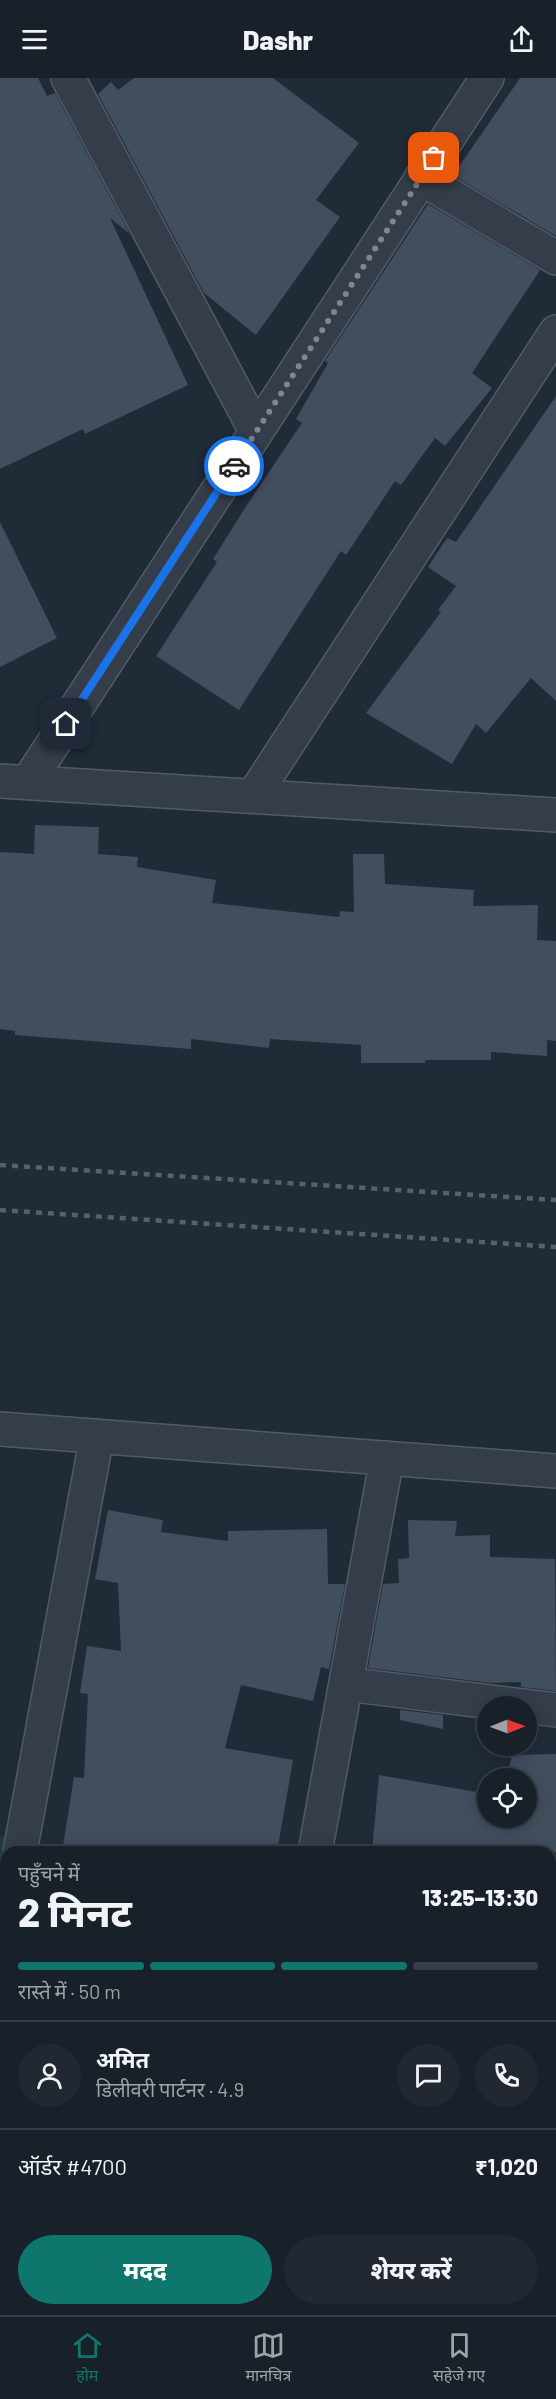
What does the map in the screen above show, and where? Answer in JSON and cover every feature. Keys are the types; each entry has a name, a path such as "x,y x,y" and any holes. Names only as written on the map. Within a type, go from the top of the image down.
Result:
{"street":[{"path":"68,78 256,431"},
{"path":"14,781 256,431 487,78"},
{"path":"421,178 556,258"},
{"path":"254,795 556,332"},
{"path":"14,781 556,815"},
{"path":"0,1429 556,1471"},
{"path":"14,1843 97,1436"},
{"path":"316,1846 387,1458"},
{"path":"346,1684 556,1710"}],"green space":[{"path":"0,1836 22,1840 14,1846 0,1846"}],"building":[{"path":"0,78 38,78 47,96 55,93 130,234 110,218 188,385 85,434 83,429 0,469"},
{"path":"134,78 273,78 359,143 316,200 340,217 256,335 204,293 98,94 111,82 118,90"},
{"path":"520,78 556,78 556,236 449,173 456,162 460,165"},
{"path":"428,204 540,270 472,373 492,388 445,446 435,438 401,485 395,481 346,555 341,551 239,710 156,656 217,562 213,559 302,423 296,419 328,363 325,361"},
{"path":"556,396 556,701 531,678 486,733 476,724 452,764 366,713 441,612 438,610 456,586 428,567 447,538 456,542"},
{"path":"0,522 57,638 0,667"},
{"path":"35,825 99,827 98,854 138,857 137,867 216,880 212,903 339,917 340,911 354,912 353,854 384,854 385,884 474,890 473,906 538,905 537,940 556,941 556,1041 547,1040 547,1056 491,1052 491,1060 361,1063 361,1045 270,1039 269,1048 191,1039 191,1049 15,1035 15,1031 0,1029 0,852 34,854"},
{"path":"108,1510 163,1520 161,1532 228,1541 228,1531 327,1529 328,1584 345,1584 329,1669 321,1667 313,1701 241,1685 225,1748 293,1760 278,1846 63,1846 74,1777 84,1778 88,1694 80,1693 87,1646 121,1651 118,1583 95,1579"},
{"path":"408,1520 457,1521 455,1536 490,1535 490,1557 555,1559 556,1691 521,1687 521,1682 491,1683 368,1668 383,1584 399,1583 398,1559 409,1558"},
{"path":"400,1710 443,1715 443,1729 400,1720"},
{"path":"556,1754 556,1846 373,1846 379,1775 477,1792 477,1828 537,1828 537,1768 509,1768 512,1756"}],"railway":[{"path":"0,1165 556,1200"},
{"path":"0,1210 556,1247"}],"way so far":[{"path":"234,466 434,158"}],"route":[{"path":"66,724 234,466"}]}
